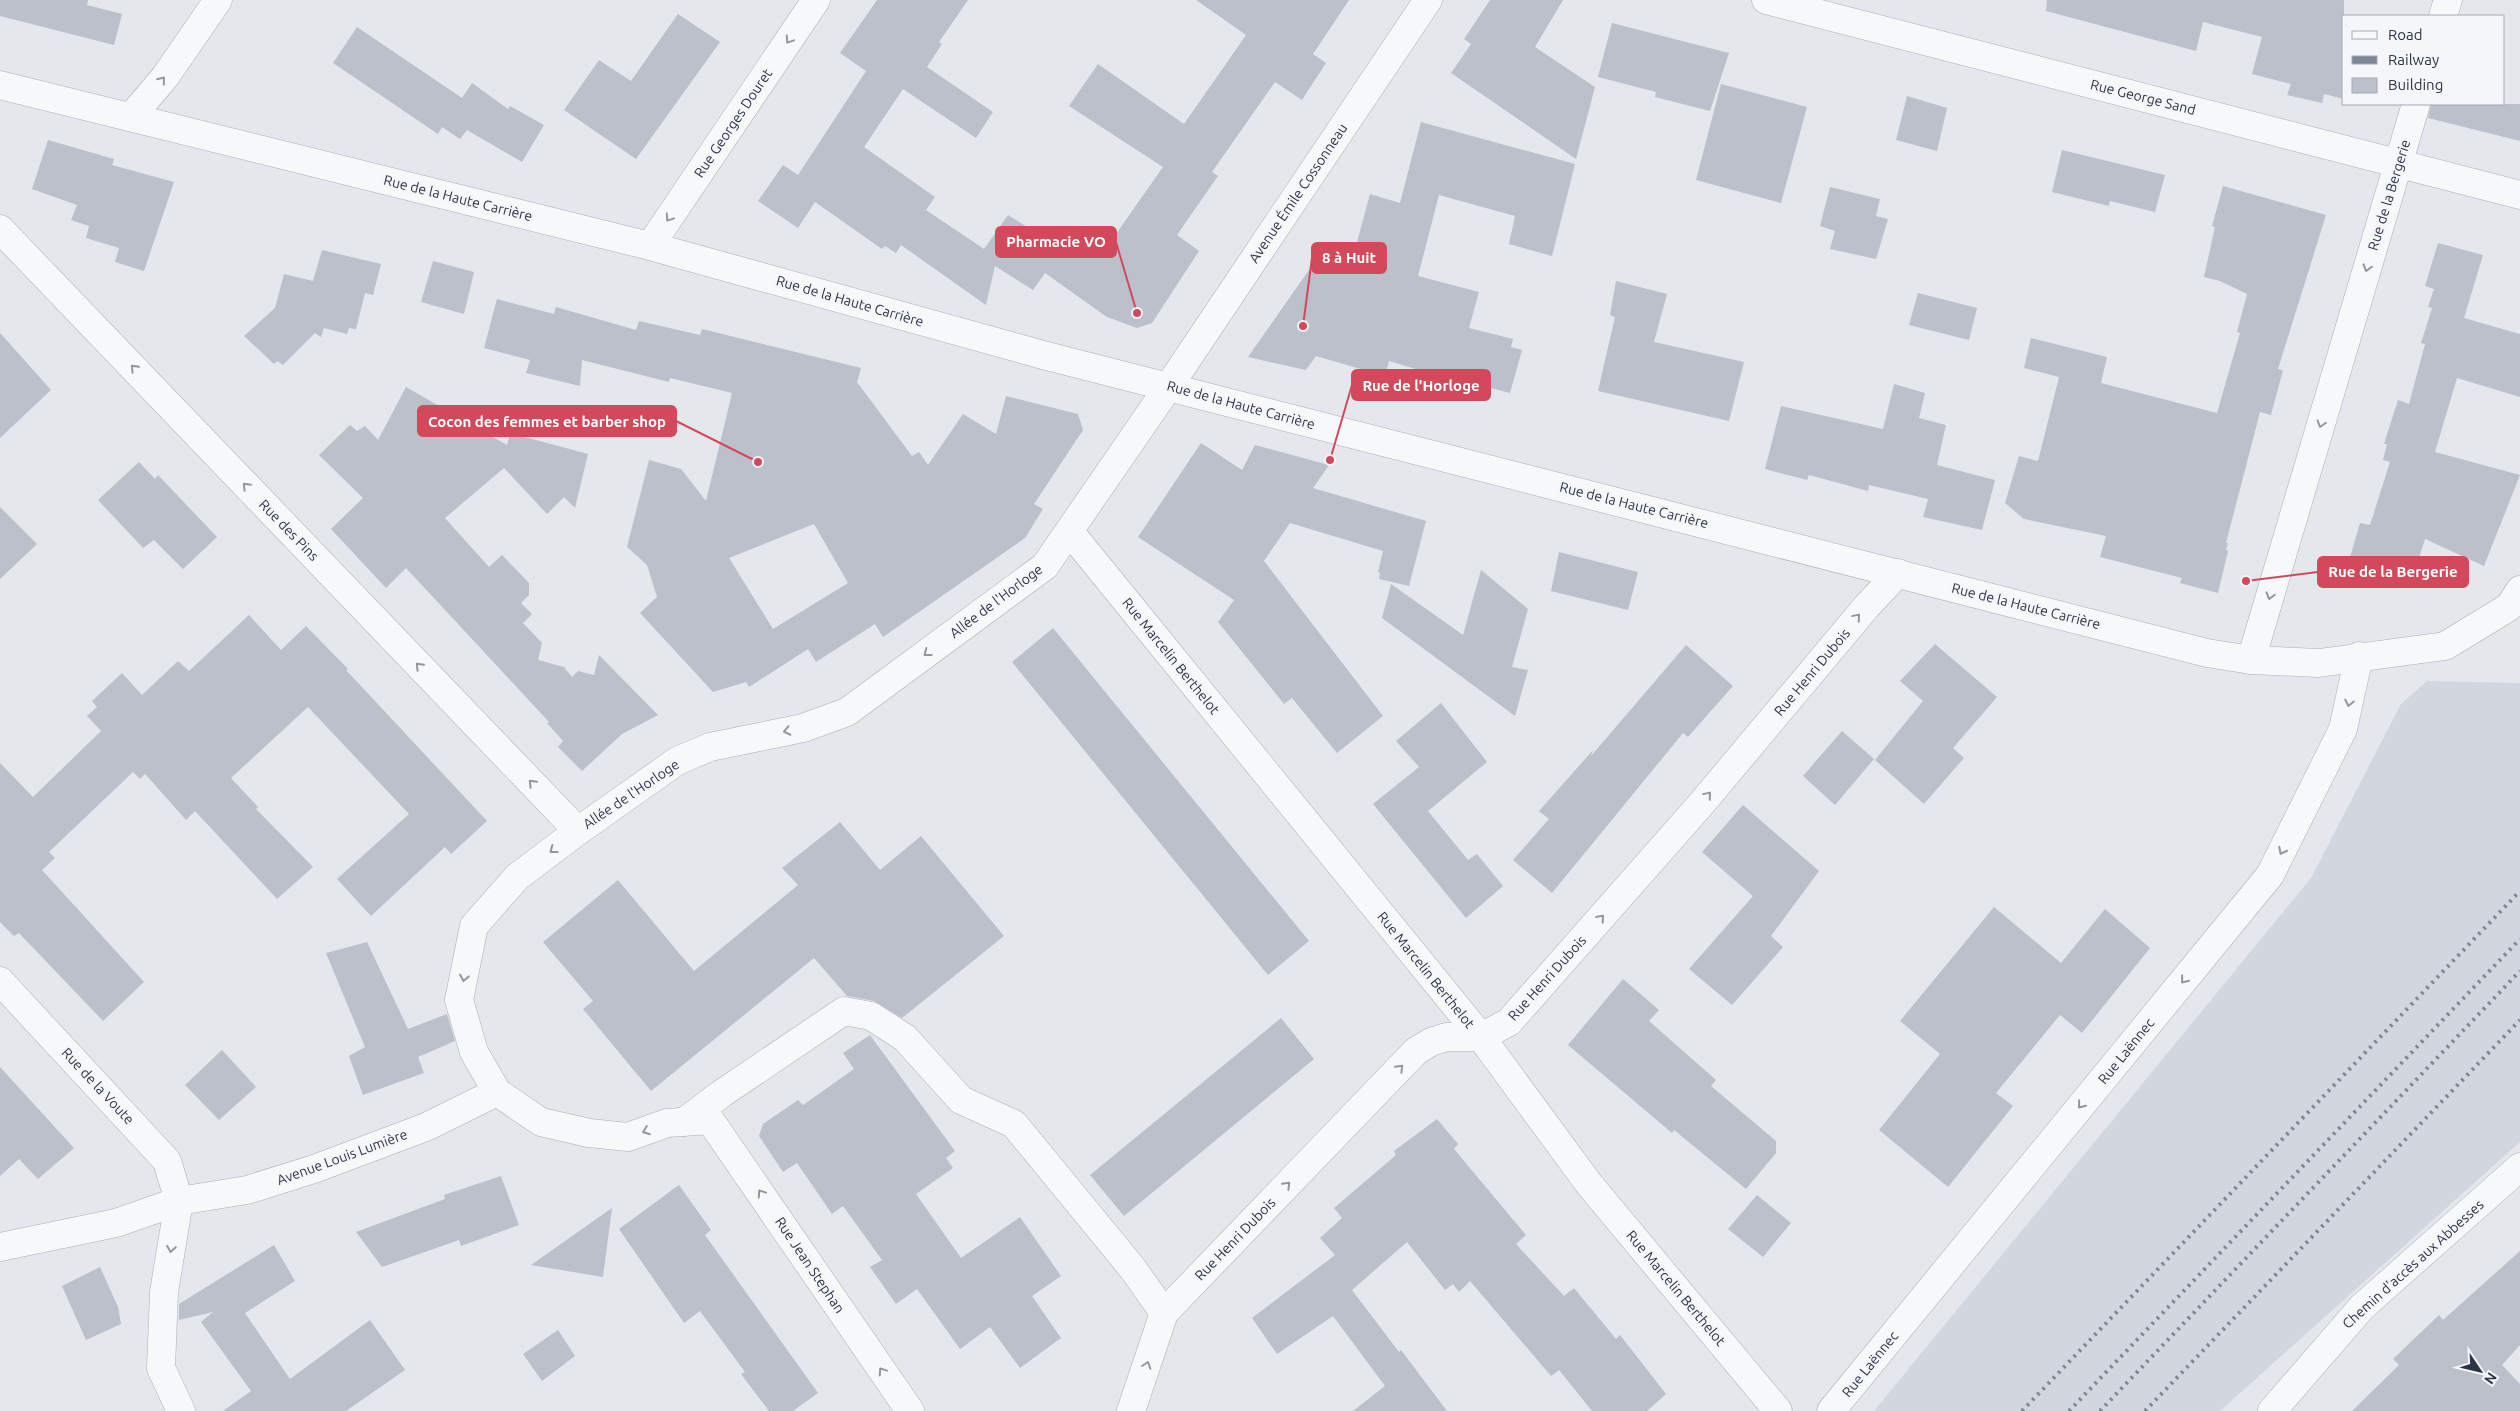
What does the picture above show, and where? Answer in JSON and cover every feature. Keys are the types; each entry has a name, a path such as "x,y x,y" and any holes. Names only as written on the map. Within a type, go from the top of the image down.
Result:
{"street":[{"path":"131,117 165,77 218,0"},
{"name":"Rue Georges Douret","path":"650,246 816,0"},
{"name":"Avenue Émile Cossonneau","path":"1169,386 1428,0"},
{"name":"Rue George Sand","path":"1766,0 2520,195"},
{"path":"2444,15 2448,0"},
{"name":"Rue de la Haute Carrière","path":"0,85 650,246 1043,355 2207,653 2251,660 2319,663 2359,656 2445,646 2516,604"},
{"name":"Rue de la Bergerie","path":"2251,660 2416,105"},
{"name":"Rue des Pins","path":"0,229 578,831"},
{"name":"Allée de l'Horloge","path":"697,1121 667,1123 628,1137 589,1133 541,1122 497,1092 474,1052 459,1000 474,926 517,877 578,831 677,762 710,747 803,728 847,712 1045,566 1169,386"},
{"name":"Rue Marcelin Berthelot","path":"1070,532 1481,1037 1590,1184 1778,1411"},
{"name":"Rue Henri Dubois","path":"1132,1411 1164,1313 1416,1051 1431,1042 1446,1037 1481,1037 1510,1022 1702,802 1866,606 1898,573"},
{"name":"Rue Laënnec","path":"1831,1411 2270,875 2343,729 2359,656"},
{"name":"Rue de la Voute","path":"0,981 167,1160 179,1201"},
{"path":"697,1121 721,1094 844,1011 871,1016 905,1038 961,1100 1014,1124 1133,1269 1164,1313"},
{"name":"Avenue Louis Lumière","path":"0,1247 116,1223 179,1201 247,1190 314,1170 426,1127 497,1092"},
{"name":"Rue Jean Stephan","path":"697,1121 910,1411"},
{"name":"Chemin d'accès aux Abbesses","path":"2272,1411 2362,1307 2520,1167"},
{"path":"179,1201 164,1292 161,1368 181,1411"}],"shaded area":[{"path":"2427,681 2520,683 2520,1142 2220,1411 1874,1411 2311,878 2401,704"}],"building":[{"path":"0,0 88,0 87,5 122,14 114,45 0,16"},
{"path":"877,0 968,0 939,42 942,44 927,67 993,112 976,138 903,89 864,147 935,197 926,210 984,249 1008,215 1059,247 1071,231 1102,254 1163,167 1069,106 1098,64 1184,124 1246,35 1196,0 1349,0 1313,54 1326,63 1302,100 1275,82 1212,172 1218,176 1177,235 1199,251 1152,323 1137,328 1107,317 1045,273 1033,290 995,266 986,305 901,245 896,253 885,246 882,249 815,202 798,228 758,201 783,165 798,175 866,71 840,53"},
{"path":"1490,0 1563,0 1535,47 1595,87 1576,159 1451,73 1471,44 1464,39"},
{"path":"2047,0 2344,0 2344,15 2342,15 2342,98 2324,94 2322,103 2287,95 2291,84 2252,74 2262,37 2203,22 2196,51 2046,11"},
{"path":"678,14 720,42 636,159 564,110 599,60 631,81"},
{"path":"1612,23 1729,53 1710,111 1655,97 1656,92 1598,77"},
{"path":"357,27 462,98 472,83 508,109 510,106 544,125 522,162 467,130 460,139 442,127 438,134 333,63"},
{"path":"1721,84 1807,107 1781,203 1696,180"},
{"path":"1907,96 1947,108 1937,151 1896,140"},
{"path":"2520,104 2520,141 2428,118 2431,105"},
{"path":"1421,122 1575,164 1552,256 1509,244 1515,216 1439,195 1418,276 1479,292 1469,328 1513,339 1511,347 1522,350 1510,393 1456,379 1455,381 1389,361 1385,376 1316,356 1306,370 1248,357 1323,250 1353,257 1370,194 1400,203"},
{"path":"48,140 114,159 112,165 174,182 144,271 115,262 119,248 86,238 89,226 71,220 77,205 32,189"},
{"path":"2062,150 2165,175 2155,212 2110,201 2109,206 2052,192"},
{"path":"2223,186 2326,215 2278,369 2283,370 2271,415 2260,412 2226,543 2228,543 2226,550 2228,551 2218,593 2180,583 2182,578 2100,557 2106,536 2024,519 2005,503 2019,456 2038,461 2059,377 2024,368 2031,338 2107,357 2101,383 2217,413 2240,333 2237,332 2247,294 2220,281 2204,277 2215,227 2212,226"},
{"path":"1830,187 1880,199 1876,216 1888,219 1876,259 1830,249 1835,231 1820,226"},
{"path":"2438,243 2483,255 2464,318 2520,334 2520,397 2457,378 2435,452 2520,475 2484,566 2425,539 2412,579 2349,561 2360,523 2370,525 2390,462 2383,460 2387,444 2384,444 2398,400 2409,404 2425,344 2421,343 2432,308 2428,307 2434,289 2425,286"},
{"path":"322,250 381,264 373,295 365,293 356,329 349,328 347,334 324,328 321,337 315,333 283,365 277,361 274,364 244,336 275,308 284,274 313,281"},
{"path":"433,261 474,272 464,314 421,302"},
{"path":"1616,281 1667,294 1654,342 1744,362 1729,421 1598,391 1615,317 1610,315"},
{"path":"1918,293 1977,308 1969,340 1909,325"},
{"path":"497,299 554,314 556,307 636,330 639,321 700,335 702,329 861,368 857,382 912,456 919,452 928,465 963,414 996,434 1006,396 1078,414 1083,430 1034,504 1043,509 1025,538 883,637 875,624 816,662 808,649 749,687 746,682 713,692 640,613 657,597 647,565 627,547 649,460 681,469 706,501 732,393 670,378 669,382 582,360 580,386 526,373 530,360 484,348","holes":["814,524 848,583 773,629 729,558"]},
{"path":"0,333 51,390 0,438"},
{"path":"1894,384 1925,393 1919,418 1946,425 1937,465 1995,480 1982,530 1923,517 1928,499 1869,485 1868,491 1809,475 1807,480 1765,469 1781,406 1883,429"},
{"path":"406,387 507,445 510,433 588,454 575,508 564,497 547,514 504,468 445,518 489,567 502,555 529,583 529,595 521,603 532,614 523,623 542,643 538,660 564,667 572,677 578,671 594,675 599,655 658,715 622,734 582,771 558,747 563,741 547,723 549,722 406,568 386,588 331,529 363,498 319,455 350,425 357,431 365,426 378,440"},
{"path":"1201,443 1242,470 1255,445 1329,465 1313,488 1426,521 1409,586 1379,579 1380,573 1378,572 1383,551 1290,523 1264,561 1383,716 1337,753 1292,698 1284,704 1218,622 1234,600 1138,537"},
{"path":"139,462 155,479 158,475 217,537 183,569 154,540 143,548 98,500"},
{"path":"0,507 37,544 0,579"},
{"path":"1559,552 1638,572 1628,610 1551,591"},
{"path":"1481,570 1528,609 1512,667 1528,670 1515,716 1382,618 1391,584 1463,635"},
{"path":"249,615 281,650 306,626 348,669 346,670 487,821 451,854 445,847 371,916 337,879 409,814 308,707 231,778 258,807 256,809 313,867 277,899 195,811 186,820 145,774 140,779 133,772 49,852 55,858 42,870 144,982 103,1021 19,933 14,936 0,922 0,763 33,797 101,731 87,716 97,707 92,701 122,673 142,695 178,661 189,671"},
{"path":"1053,628 1309,941 1268,975 1012,662"},
{"path":"1935,644 1997,697 1953,748 1964,758 1924,804 1875,760 1923,701 1900,681"},
{"path":"1686,645 1733,686 1688,737 1683,733 1552,893 1513,860 1549,819 1539,811 1593,750 1591,756"},
{"path":"1441,703 1487,762 1428,811 1468,860 1477,854 1503,886 1466,918 1373,804 1419,767 1396,741"},
{"path":"1842,731 1874,759 1835,805 1803,776"},
{"path":"1743,805 1819,871 1771,936 1783,947 1732,1005 1689,969 1753,896 1702,852"},
{"path":"840,822 880,870 921,836 1004,936 902,1018 874,1001 847,996 814,958 651,1091 583,1009 593,1001 543,942 618,880 694,971 798,885 782,868"},
{"path":"1994,907 2061,963 2105,909 2150,948 2082,1033 2060,1015 1996,1093 2013,1106 1948,1187 1879,1130 1940,1054 1900,1021"},
{"path":"367,942 408,1029 447,1014 455,1041 418,1057 424,1073 363,1095 349,1056 365,1047 326,953"},
{"path":"1623,979 1659,1010 1649,1021 1716,1080 1711,1086 1776,1141 1776,1153 1746,1189 1674,1130 1672,1133 1568,1045"},
{"path":"1281,1018 1314,1059 1124,1216 1090,1175"},
{"path":"870,1035 955,1151 946,1158 953,1168 916,1194 961,1258 1020,1217 1061,1276 1032,1296 1061,1338 1020,1368 990,1327 960,1349 917,1289 896,1304 870,1267 882,1260 843,1206 832,1214 797,1163 783,1172 759,1136 763,1124 798,1100 803,1105 854,1069 843,1053"},
{"path":"222,1050 256,1087 219,1120 185,1085"},
{"path":"0,1067 74,1148 38,1179 19,1159 0,1176"},
{"path":"1437,1119 1458,1144 1454,1149 1526,1235 1516,1244 1564,1296 1574,1288 1616,1339 1620,1335 1666,1394 1647,1411 1592,1411 1559,1370 1551,1376 1470,1281 1459,1292 1453,1284 1445,1290 1407,1242 1352,1290 1447,1411 1353,1411 1385,1386 1333,1316 1277,1354 1252,1318 1335,1255 1320,1238 1342,1218 1334,1208 1396,1155 1394,1151"},
{"path":"501,1176 519,1225 461,1246 459,1240 382,1267 356,1232 445,1199 444,1195"},
{"path":"679,1185 711,1230 705,1235 818,1393 793,1411 769,1411 741,1374 745,1372 700,1311 684,1323 619,1229"},
{"path":"1757,1195 1791,1223 1763,1257 1728,1229"},
{"path":"612,1208 603,1277 531,1265"},
{"path":"274,1245 295,1281 245,1313 290,1379 370,1320 405,1370 346,1411 223,1411 251,1391 201,1322 213,1312 179,1320 179,1304"},
{"path":"2520,1251 2520,1345 2502,1365 2520,1384 2520,1411 2352,1411 2399,1365 2393,1359 2439,1315 2443,1320"},
{"path":"100,1267 118,1307 121,1324 86,1340 62,1286"},
{"path":"558,1330 575,1356 542,1381 523,1354"}],"railway":[{"path":"2022,1411 2520,891"},
{"path":"2069,1411 2520,939"},
{"path":"2100,1411 2520,971"},
{"path":"2145,1411 2520,1020"}],"place":[{"name":"Pharmacie VO","path":"1137,313"},
{"name":"8 à Huit","path":"1303,326"},
{"name":"Rue de l'Horloge","path":"1330,460"},
{"name":"Cocon des femmes et barber shop","path":"758,462"},
{"name":"Rue de la Bergerie","path":"2246,581"}]}
